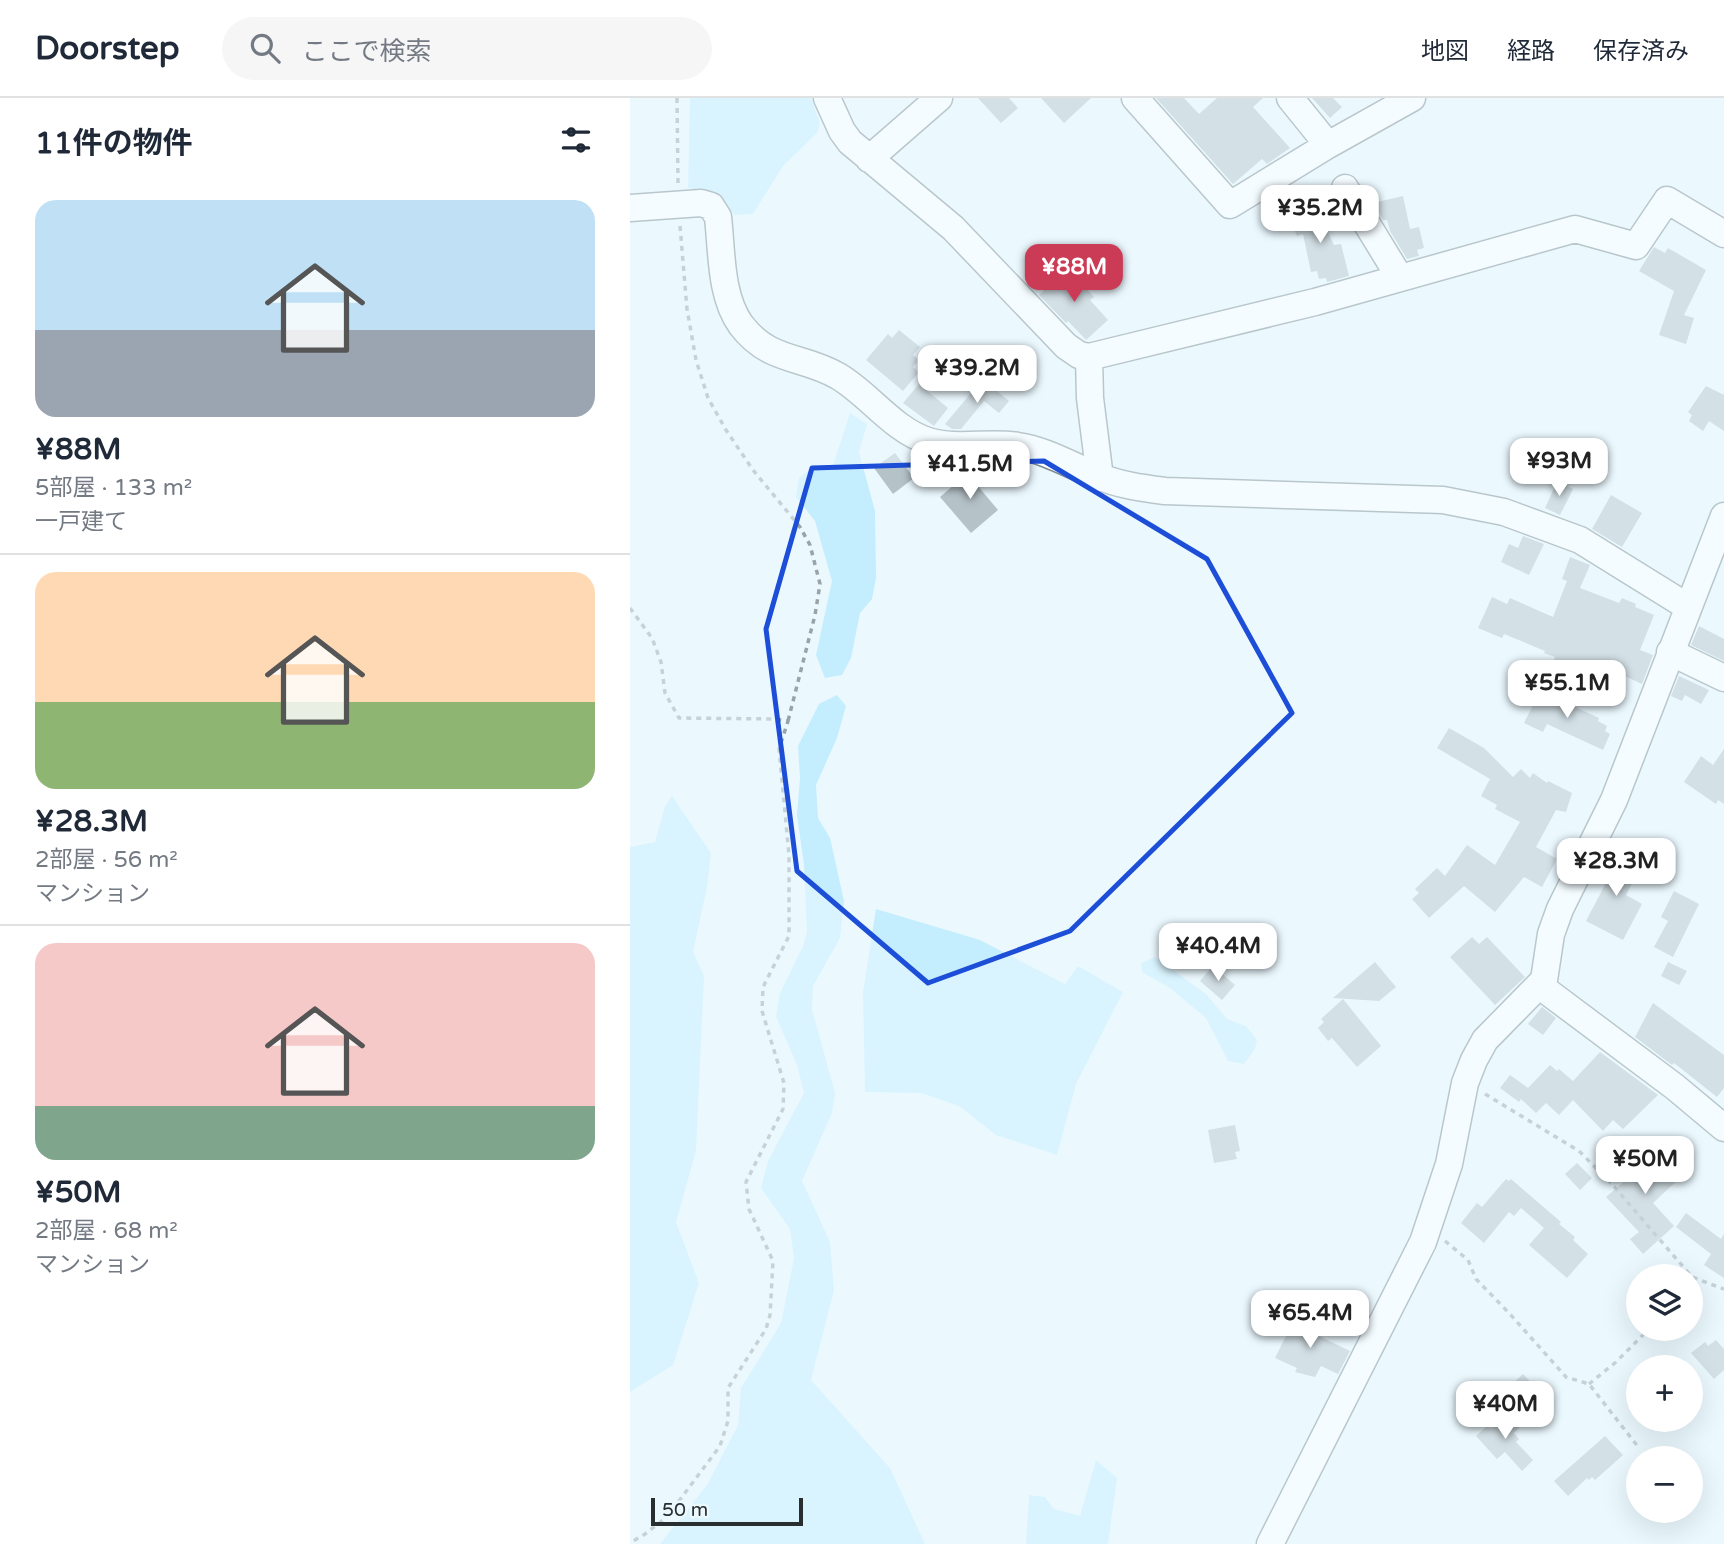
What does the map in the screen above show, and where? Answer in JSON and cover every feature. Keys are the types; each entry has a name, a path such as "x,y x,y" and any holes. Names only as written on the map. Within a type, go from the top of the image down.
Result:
{"street":[{"path":"827,98 842,131 869,159 953,228 1066,346 1079,355 1089,357 1315,302 1575,229 1636,246 1667,200 1724,234"},
{"path":"869,159 939,98"},
{"path":"1135,98 1230,205 1412,98"},
{"path":"1290,98 1328,145"},
{"path":"1345,188 1400,278"},
{"path":"630,208 701,203 710,206 718,217 728,301 740,323 757,344 783,357 822,368 840,377 904,428 928,441 953,445 1017,445 1100,478 1126,486 1165,491 1443,500 1504,512 1580,540 1688,607"},
{"path":"1089,357 1090,398 1100,478"},
{"path":"1270,1544 1406,1279 1428,1228 1449,1164 1465,1083 1474,1060 1485,1040 1544,980 1552,934 1560,909 1614,800 1724,516"},
{"path":"1670,653 1724,678"},
{"path":"1540,986 1675,1087 1724,1128"}],"path":[{"path":"630,1543 667,1517 720,1446 729,1421 728,1388 766,1329 770,1315 773,1261 750,1209 746,1182 783,1109 784,1083 762,1011 763,987 789,936 789,855 779,749 820,584 810,545 800,527 753,470 726,430 708,398 696,360 687,309 679,205 677,98"},
{"path":"630,608 652,638 661,662 665,693 679,718 788,721"},
{"path":"1465,1083 1579,1151 1611,1183 1679,1264"},
{"path":"1428,1228 1468,1261 1476,1279 1566,1377 1589,1384 1637,1446"},
{"path":"1703,1282 1724,1289"},
{"path":"1589,1384 1637,1341"}],"highlighted area":[{"path":"1044,461 1207,559 1292,713 1070,931 928,983 797,871 766,629 812,468"}],"shaded area":[{"path":"690,98 811,98 820,124 817,133 783,166 753,214 735,215 711,192 688,188"},
{"path":"850,413 867,424 859,452 875,511 876,578 872,599 860,613 851,658 842,675 825,678 816,655 832,581 815,521 796,497 799,478 808,471 833,465"},
{"path":"837,695 846,706 837,738 816,785 818,818 830,838 844,901 840,938 813,986 812,1009 835,1093 832,1113 802,1181 830,1242 834,1290 811,1380 890,1468 925,1544 660,1544 707,1485 738,1425 741,1388 781,1323 794,1258 790,1229 761,1188 768,1161 804,1093 797,1065 776,1017 780,993 807,932 804,865 797,815 800,778 798,746 819,704"},
{"path":"672,796 711,853 707,887 693,952 704,976 696,1151 676,1222 699,1283 673,1365 630,1392 630,847 655,842 665,806"},
{"path":"876,909 980,940 1065,984 1078,966 1123,992 1076,1084 1057,1155 996,1135 959,1106 921,1093 865,1092 863,992"},
{"path":"1155,957 1206,994 1227,1019 1246,1026 1257,1040 1255,1049 1244,1064 1228,1061 1206,1018 1170,988 1142,972 1141,963"},
{"path":"1096,1460 1117,1478 1108,1544 1026,1544 1029,1495 1045,1497 1054,1509 1080,1516"}],"building":[{"path":"978,98 1009,98 1018,108 1001,123"},
{"path":"1041,98 1091,98 1064,123"},
{"path":"1156,98 1184,98 1199,114 1217,98 1263,98 1253,107 1290,148 1267,164 1262,159 1233,184"},
{"path":"1312,98 1333,98 1342,107 1330,118"},
{"path":"1403,196 1410,229 1419,227 1424,248 1417,250 1419,256 1407,259 1390,231 1387,220 1383,220 1373,203"},
{"path":"1314,204 1334,245 1341,244 1349,276 1327,282 1326,278 1319,279 1317,271 1311,272 1303,234 1297,236 1288,216"},
{"path":"1654,247 1665,253 1668,248 1706,270 1684,315 1694,318 1686,344 1659,335 1674,291 1639,271"},
{"path":"1068,268 1094,297 1090,300 1108,320 1086,340 1039,295"},
{"path":"899,330 920,347 913,355 919,360 913,367 919,372 903,391 866,360 888,334 892,338"},
{"path":"983,379 1009,401 999,413 984,401 961,429 952,429 945,424"},
{"path":"919,384 948,408 934,426 903,403"},
{"path":"1706,386 1724,395 1724,431 1709,421 1703,431 1689,421 1692,415 1688,412"},
{"path":"895,453 914,478 893,494 874,468"},
{"path":"976,466 986,478 977,485 998,510 971,533 940,497"},
{"path":"1557,482 1573,489 1560,515 1545,508"},
{"path":"1611,495 1642,513 1622,547 1592,529"},
{"path":"1523,536 1544,544 1529,575 1501,562 1509,544 1518,548"},
{"path":"1570,557 1590,565 1580,588 1619,603 1622,598 1654,615 1640,650 1653,655 1642,684 1618,673 1611,690 1551,667 1555,657 1544,653 1545,651 1504,634 1502,638 1478,628 1492,597 1507,604 1510,598 1553,617 1567,581 1562,579"},
{"path":"1699,626 1724,639 1724,661 1691,645"},
{"path":"1679,676 1709,690 1701,704 1685,695 1682,701 1671,696"},
{"path":"1540,691 1599,718 1598,721 1607,726 1605,731 1610,734 1603,750 1547,724 1543,732 1524,723"},
{"path":"1449,728 1484,748 1513,777 1521,769 1530,778 1533,773 1547,783 1548,781 1572,793 1566,812 1556,810 1536,847 1557,859 1542,887 1524,877 1495,912 1464,886 1429,918 1412,899 1419,893 1415,889 1437,868 1445,876 1467,845 1495,865 1520,822 1495,809 1497,805 1481,796 1490,779 1437,748"},
{"path":"1724,749 1724,804 1718,800 1716,804 1684,782 1701,756 1713,765"},
{"path":"1613,850 1641,866 1626,895 1642,904 1623,940 1586,921 1609,877 1602,870"},
{"path":"1674,891 1699,904 1673,957 1654,947 1668,921 1661,917"},
{"path":"1472,937 1479,944 1487,937 1525,977 1495,1005 1450,957"},
{"path":"1375,962 1396,987 1379,1001 1333,998"},
{"path":"1668,962 1687,971 1679,985 1661,976"},
{"path":"1213,966 1235,985 1222,1000 1200,981"},
{"path":"1343,999 1381,1046 1357,1067 1332,1038 1328,1041 1318,1028 1324,1022 1321,1019"},
{"path":"1653,1003 1724,1055 1724,1088 1717,1097 1635,1037"},
{"path":"1542,1007 1556,1018 1543,1035 1528,1024"},
{"path":"1600,1052 1658,1095 1623,1129 1613,1120 1603,1131 1573,1100 1559,1115 1546,1103 1536,1113 1521,1099 1519,1102 1500,1088 1510,1075 1528,1088 1550,1065 1573,1081"},
{"path":"1235,1125 1240,1151 1235,1152 1237,1159 1214,1163 1208,1130"},
{"path":"1641,1143 1649,1152 1652,1149 1659,1157 1662,1155 1682,1176 1653,1203 1674,1226 1643,1254 1630,1239 1639,1232 1606,1197 1634,1173 1622,1160"},
{"path":"1577,1163 1592,1178 1580,1190 1565,1174"},
{"path":"1506,1179 1511,1179 1561,1222 1559,1224 1575,1237 1573,1240 1588,1254 1567,1278 1529,1245 1544,1228 1521,1208 1514,1216 1509,1212 1484,1243 1461,1223 1477,1203 1482,1207"},
{"path":"1686,1213 1721,1239 1724,1234 1724,1278 1704,1265 1711,1254 1676,1227"},
{"path":"1296,1316 1321,1328 1317,1335 1350,1351 1338,1374 1321,1366 1315,1377 1295,1372 1297,1368 1275,1358"},
{"path":"1716,1340 1724,1349 1724,1370 1714,1379 1703,1367 1703,1355 1691,1353 1705,1342 1708,1346"},
{"path":"1523,1374 1540,1392 1525,1405 1509,1387"},
{"path":"1510,1411 1522,1425 1514,1433 1519,1439 1516,1442 1533,1460 1522,1471 1505,1452 1497,1459 1476,1436 1488,1425 1491,1428"},
{"path":"1605,1436 1623,1455 1595,1480 1592,1477 1589,1480 1587,1478 1568,1496 1554,1481"}]}
